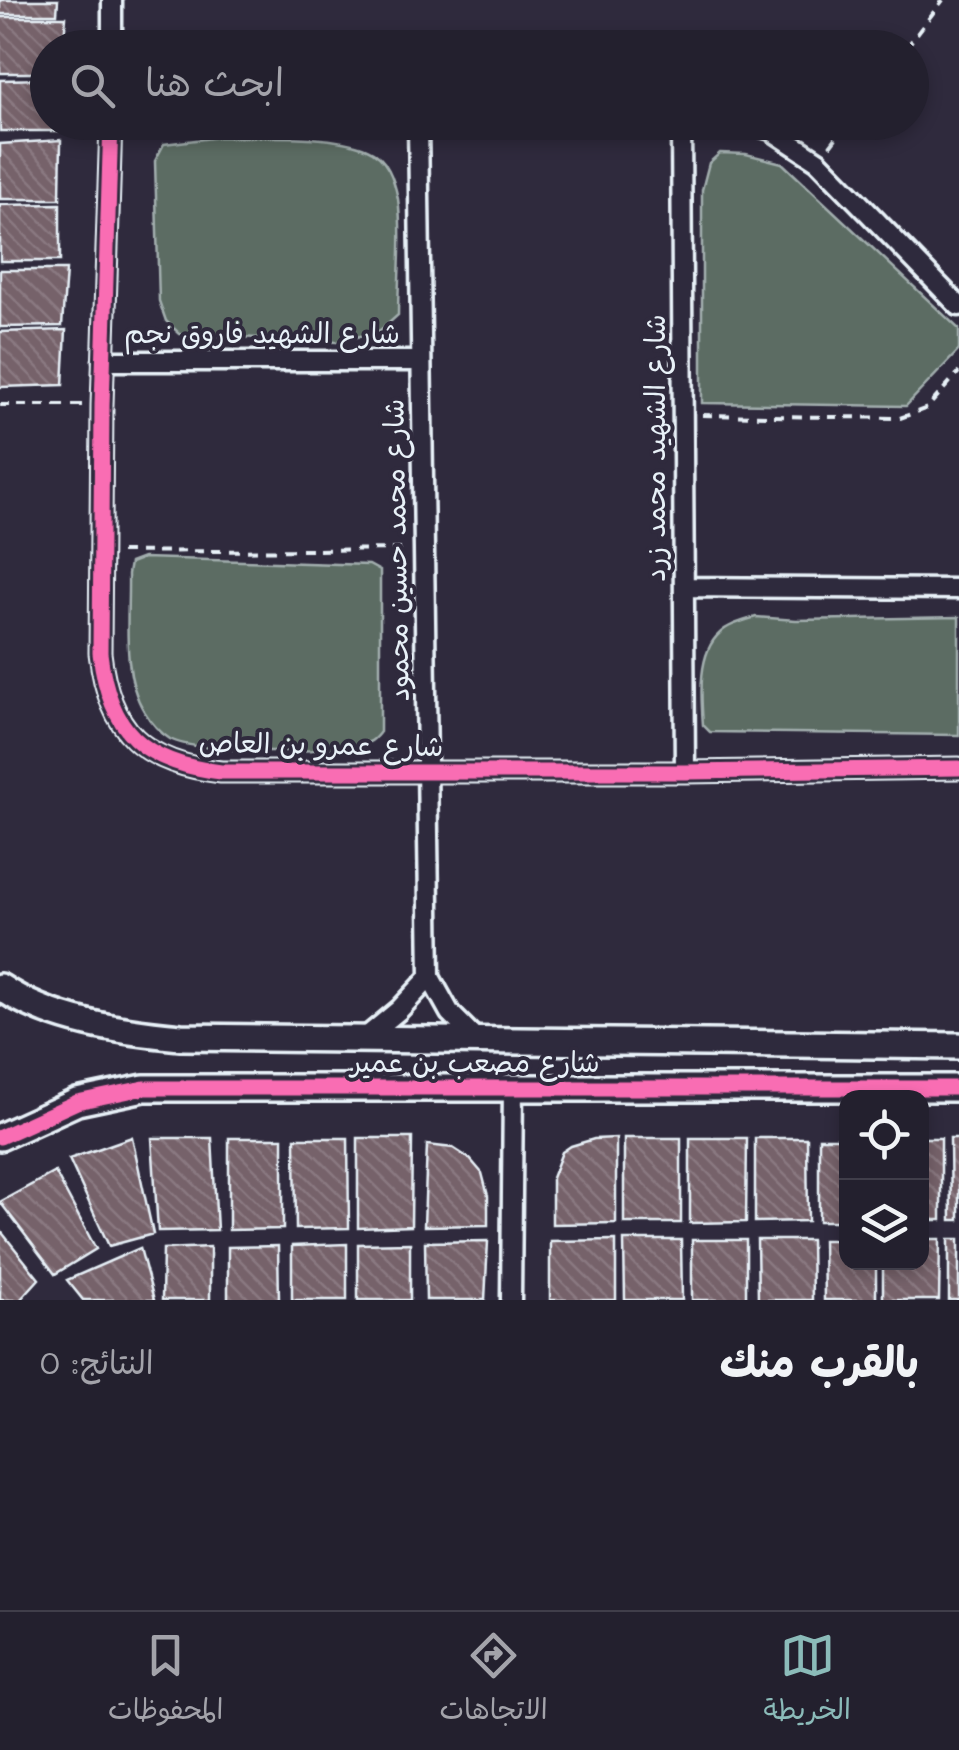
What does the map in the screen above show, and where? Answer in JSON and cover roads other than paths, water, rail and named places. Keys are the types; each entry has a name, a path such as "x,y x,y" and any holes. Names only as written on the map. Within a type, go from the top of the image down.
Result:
{"street":[{"path":"112,0 112,30"},
{"name":"شارع عمرو بن العاص","path":"110,140 102,405 100,653 104,684 120,724 134,739 152,752 193,769 221,772 959,768"},
{"name":"شارع محمد حسين محمود","path":"418,140 430,977"},
{"name":"شارع الشهيد محمد زرد","path":"680,140 685,772"},
{"path":"786,140 818,161 959,306"},
{"name":"شارع الشهيد فاروق نجم","path":"104,361 421,361"},
{"path":"684,587 959,589"},
{"path":"364,1039 430,977 450,1013 479,1042"},
{"name":"شارع مصعب بن عمير","path":"6,997 77,1020 143,1034 181,1037 959,1046"},
{"path":"511,1300 513,1086"},
{"name":"شارع مصعب بن عمير","path":"0,1137 77,1102 144,1088 959,1088"}]}
